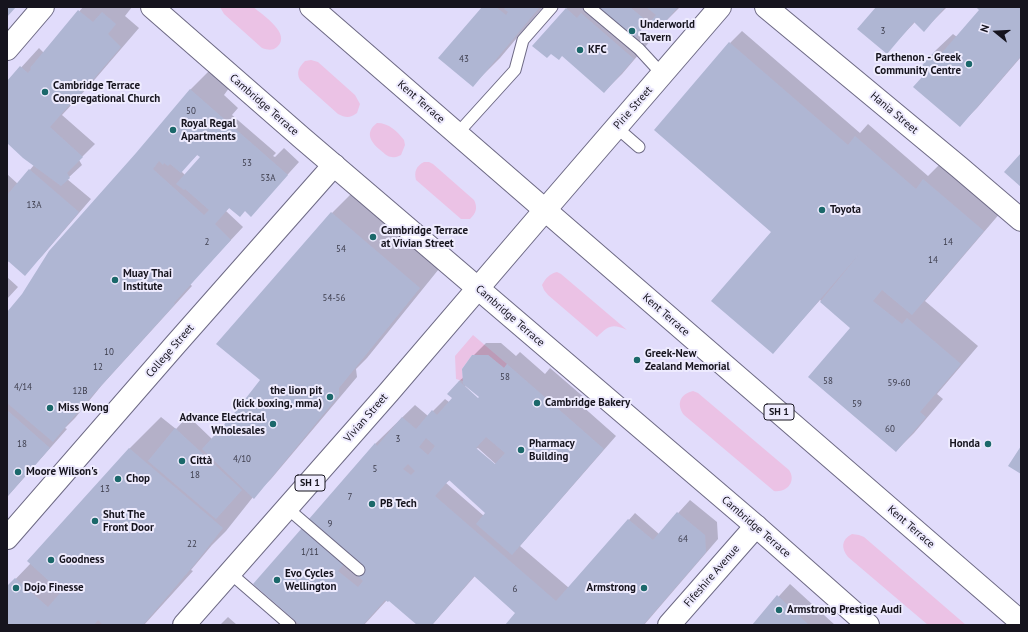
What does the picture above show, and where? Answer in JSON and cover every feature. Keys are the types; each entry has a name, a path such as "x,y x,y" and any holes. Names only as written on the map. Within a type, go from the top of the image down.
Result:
{"main road":[{"path":"7,49 43,7"},
{"name":"Cambridge Terrace","path":"152,7 477,288 756,526 868,625"},
{"name":"Kent Terrace","path":"311,7 1021,622"},
{"name":"Pirie Street","path":"545,210 720,7"},
{"name":"Hania Street","path":"766,7 1021,220"},
{"name":"College Street","path":"7,538 169,351 334,165"},
{"name":"Vivian Street","path":"184,625 230,574 545,210"},
{"name":"Fifeshire Avenue","path":"669,625 756,526"}],"lane":[{"path":"457,134 514,70 523,40 552,7"},
{"path":"589,7 639,49 662,74"},
{"path":"616,127 639,147"},
{"path":"287,508 359,570"},
{"path":"230,574 290,625"}],"shaded area":[{"path":"220,7 253,7 269,20 279,31 281,42 272,50 262,48 224,14"},
{"path":"311,60 318,62 355,95 360,104 357,113 348,117 338,114 300,80 298,72 300,68 305,61"},
{"path":"377,123 385,124 392,128 404,140 405,145 401,155 390,157 373,143 370,133 373,126"},
{"path":"424,162 433,164 474,200 476,210 470,219 461,219 416,180 416,170 419,165"},
{"path":"557,272 627,330 614,326 607,328 597,337 544,290 542,285 545,280 550,275"},
{"path":"473,335 507,364 504,368 488,355 472,355 462,369 463,381 456,379 455,356"},
{"path":"693,391 698,393 789,470 792,479 789,486 783,490 774,491 684,415 680,407 682,397"},
{"path":"852,534 864,537 966,625 928,625 848,557 844,550 843,544 848,536"}],"building":[{"path":"7,7 16,7 7,17"},
{"path":"482,7 496,7 506,15 508,12 504,9 506,7 539,8 473,87 438,58"},
{"path":"595,7 630,7 648,22 633,40"},
{"path":"646,7 678,7 659,29 650,22 656,15"},
{"path":"876,7 945,7 924,32 914,22 887,54 857,29"},
{"name":"Parthenon - Greek Community Centre","path":"976,7 1021,7 1021,56 960,127 913,87 922,77 916,72 935,51 940,55 979,10"},
{"name":"KFC","path":"566,8 577,18 581,13 634,59 604,93 562,56 559,60 551,54 547,58 532,46"},
{"name":"Cambridge Terrace Congregational Church","path":"78,10 93,22 102,12 116,24 108,34 121,47 50,127 83,157 67,173 70,178 61,186 23,158 7,143 7,81 20,66 28,73 31,69 30,68"},
{"name":"Toyota","path":"729,42 848,145 855,136 916,189 923,179 984,231 912,315 882,290 873,301 902,324 907,318 961,364 920,412 926,417 896,452 808,377 850,328 820,302 860,253 773,354 711,301 771,232 654,130"},
{"path":"190,89 288,175 251,217 245,211 240,217 229,208 215,224 231,240 81,408 53,442 7,403 7,312 22,294 49,251 136,153","holes":["197,155 200,157 176,184 184,190 185,189 209,210 204,215 153,169 159,161 163,165 164,163 168,166 170,164 181,173"]},
{"path":"1021,153 1021,187 1004,172"},
{"path":"29,169 79,212 25,276 8,261 7,263 7,195"},
{"path":"331,212 420,288 339,388 339,395 254,499 202,449 232,416 260,380 216,344"},
{"path":"472,355 488,355 504,368 507,364 604,449 512,555 476,524 485,513 449,480 435,496 556,601 628,519 653,540 677,512 705,535 706,552 643,625 505,625 515,613 474,576 432,625 417,625 389,601 388,602 385,600 363,625 300,625 253,584 302,528 344,564 338,571 358,587 363,581 357,575 364,567 309,519 375,443 377,446 402,417 416,429 432,410 437,415 452,398 447,394 459,381 478,398 479,397 463,384 462,369","holes":["486,437 505,453 495,464 476,448","426,438 435,446 428,455 419,447","408,464 415,471 411,475 403,469"]},
{"name":"Moore Wilson's","path":"7,410 50,448 7,497"},
{"path":"175,428 242,490 216,519 148,461"},
{"path":"1021,446 1021,474 1008,466"},
{"path":"129,448 223,528 143,625 103,625 98,620 94,625 7,625 7,586 15,578 48,607 61,592 27,561"},
{"name":"Armstrong Prestige Audi","path":"777,595 809,625 752,625"}],"place":[{"name":"Underworld Tavern","path":"632,31"},
{"name":"KFC","path":"580,50"},
{"name":"Parthenon - Greek Community Centre","path":"969,64"},
{"name":"Cambridge Terrace Congregational Church","path":"45,92"},
{"name":"Royal Regal Apartments","path":"173,130"},
{"name":"Toyota","path":"822,210"},
{"name":"Cambridge Terrace at Vivian Street","path":"373,237"},
{"name":"Muay Thai Institute","path":"115,280"},
{"name":"Greek-New Zealand Memorial","path":"637,360"},
{"name":"the lion pit (kick boxing, mma)","path":"330,397"},
{"name":"Cambridge Bakery","path":"537,403"},
{"name":"Miss Wong","path":"50,408"},
{"name":"Advance Electrical Wholesales","path":"273,424"},
{"name":"Honda","path":"988,444"},
{"name":"Pharmacy Building","path":"521,450"},
{"name":"Città","path":"182,461"},
{"name":"Moore Wilson's","path":"18,472"},
{"name":"Chop","path":"118,479"},
{"name":"PB Tech","path":"372,504"},
{"name":"Shut The Front Door","path":"95,521"},
{"name":"Goodness","path":"51,560"},
{"name":"Evo Cycles Wellington","path":"277,580"},
{"name":"Dojo Finesse","path":"16,588"},
{"name":"Armstrong","path":"644,588"},
{"name":"Armstrong Prestige Audi","path":"779,610"}]}
